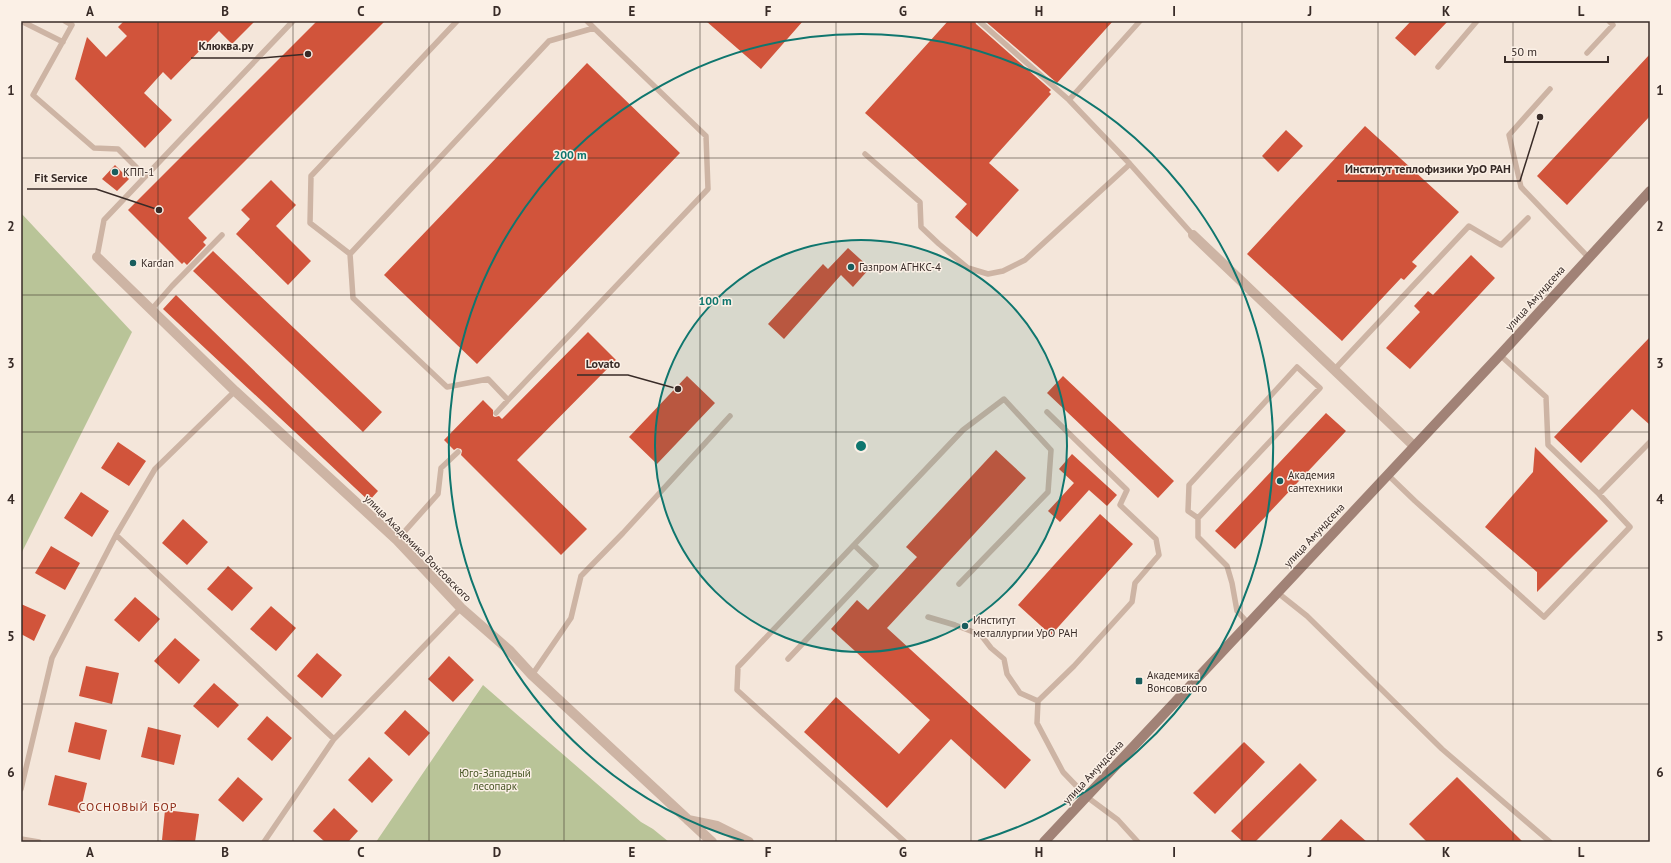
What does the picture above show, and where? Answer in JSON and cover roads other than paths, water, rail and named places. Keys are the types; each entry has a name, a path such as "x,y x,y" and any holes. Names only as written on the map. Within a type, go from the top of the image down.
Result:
{"main road":[{"name":"улица Амундсена","path":"1044,842 1500,355 1588,257 1650,192"}],"street":[{"path":"1193,235 1414,446"},
{"name":"улица Академика Вонсовского","path":"98,257 235,391 397,540 460,608 509,650 532,675 712,842"},
{"path":"688,820 717,826 749,842"}],"lane":[{"path":"21,21 64,42"},
{"path":"66,21 74,23 32,95 94,148 118,149 145,176"},
{"path":"98,257 104,220 122,203 145,176 292,21"},
{"path":"350,254 310,223 311,176 457,21"},
{"path":"496,413 708,189 706,136 587,21"},
{"path":"979,21 1069,100 1130,164 1193,235"},
{"path":"1069,100 1140,21"},
{"path":"1438,67 1477,21"},
{"path":"1588,53 1613,25 1609,21"},
{"path":"508,400 488,379 447,387 353,298 350,254 549,41 594,28"},
{"path":"1550,89 1509,135 1522,188 1588,257"},
{"path":"865,154 920,202 921,227 938,244 968,268 988,274 1003,271 1025,260 1130,164"},
{"path":"1334,370 1469,226 1500,245 1528,218"},
{"path":"151,310 172,286 222,235"},
{"path":"1388,475 1420,507 1544,617 1630,527 1599,494 1548,445 1546,397 1500,355"},
{"path":"1198,518 1188,511 1189,485 1297,367 1320,388 1198,518 1198,538 1227,566 1237,611 1249,624"},
{"path":"21,790 52,658 116,535 155,469 235,391"},
{"path":"905,842 737,690 738,667 963,430 1004,399 1051,450 1048,492 959,584"},
{"path":"1047,412 1127,490 1120,505 1156,539 1159,555 1135,583 1132,602 1074,666 1038,702 1037,723 1063,772 1087,797 1118,820 1136,841"},
{"path":"532,675 571,618 581,576 623,533 730,416"},
{"path":"1599,494 1650,442"},
{"path":"397,540 438,494 441,468 458,452"},
{"path":"116,535 334,739"},
{"path":"788,659 876,566 854,545"},
{"path":"1278,592 1307,616 1442,749 1550,842"},
{"path":"264,842 334,739 460,608"},
{"path":"928,617 981,635 991,648 1004,659 1007,674 1020,693 1038,702"},
{"path":"21,839 39,842"}],"place":[{"name":"Клюква.ру","path":"308,54"},
{"name":"Институт теплофизики УрО РАН","path":"1540,117"},
{"name":"КПП-1","path":"115,172"},
{"name":"Fit Service","path":"159,210"},
{"name":"Kardan","path":"133,263"},
{"name":"Газпром АГНКС-4","path":"851,267"},
{"name":"Lovato","path":"678,389"},
{"name":"Академия сантехники","path":"1280,481"},
{"name":"Институт металлургии УрО РАН","path":"965,626"},
{"name":"Академика Вонсовского","path":"1139,681"}],"district":[{"name":"СОСНОВЫЙ БОР","path":"128,806"}],"park label":[{"name":"Юго-Западный лесопарк","path":"495,779"}]}
